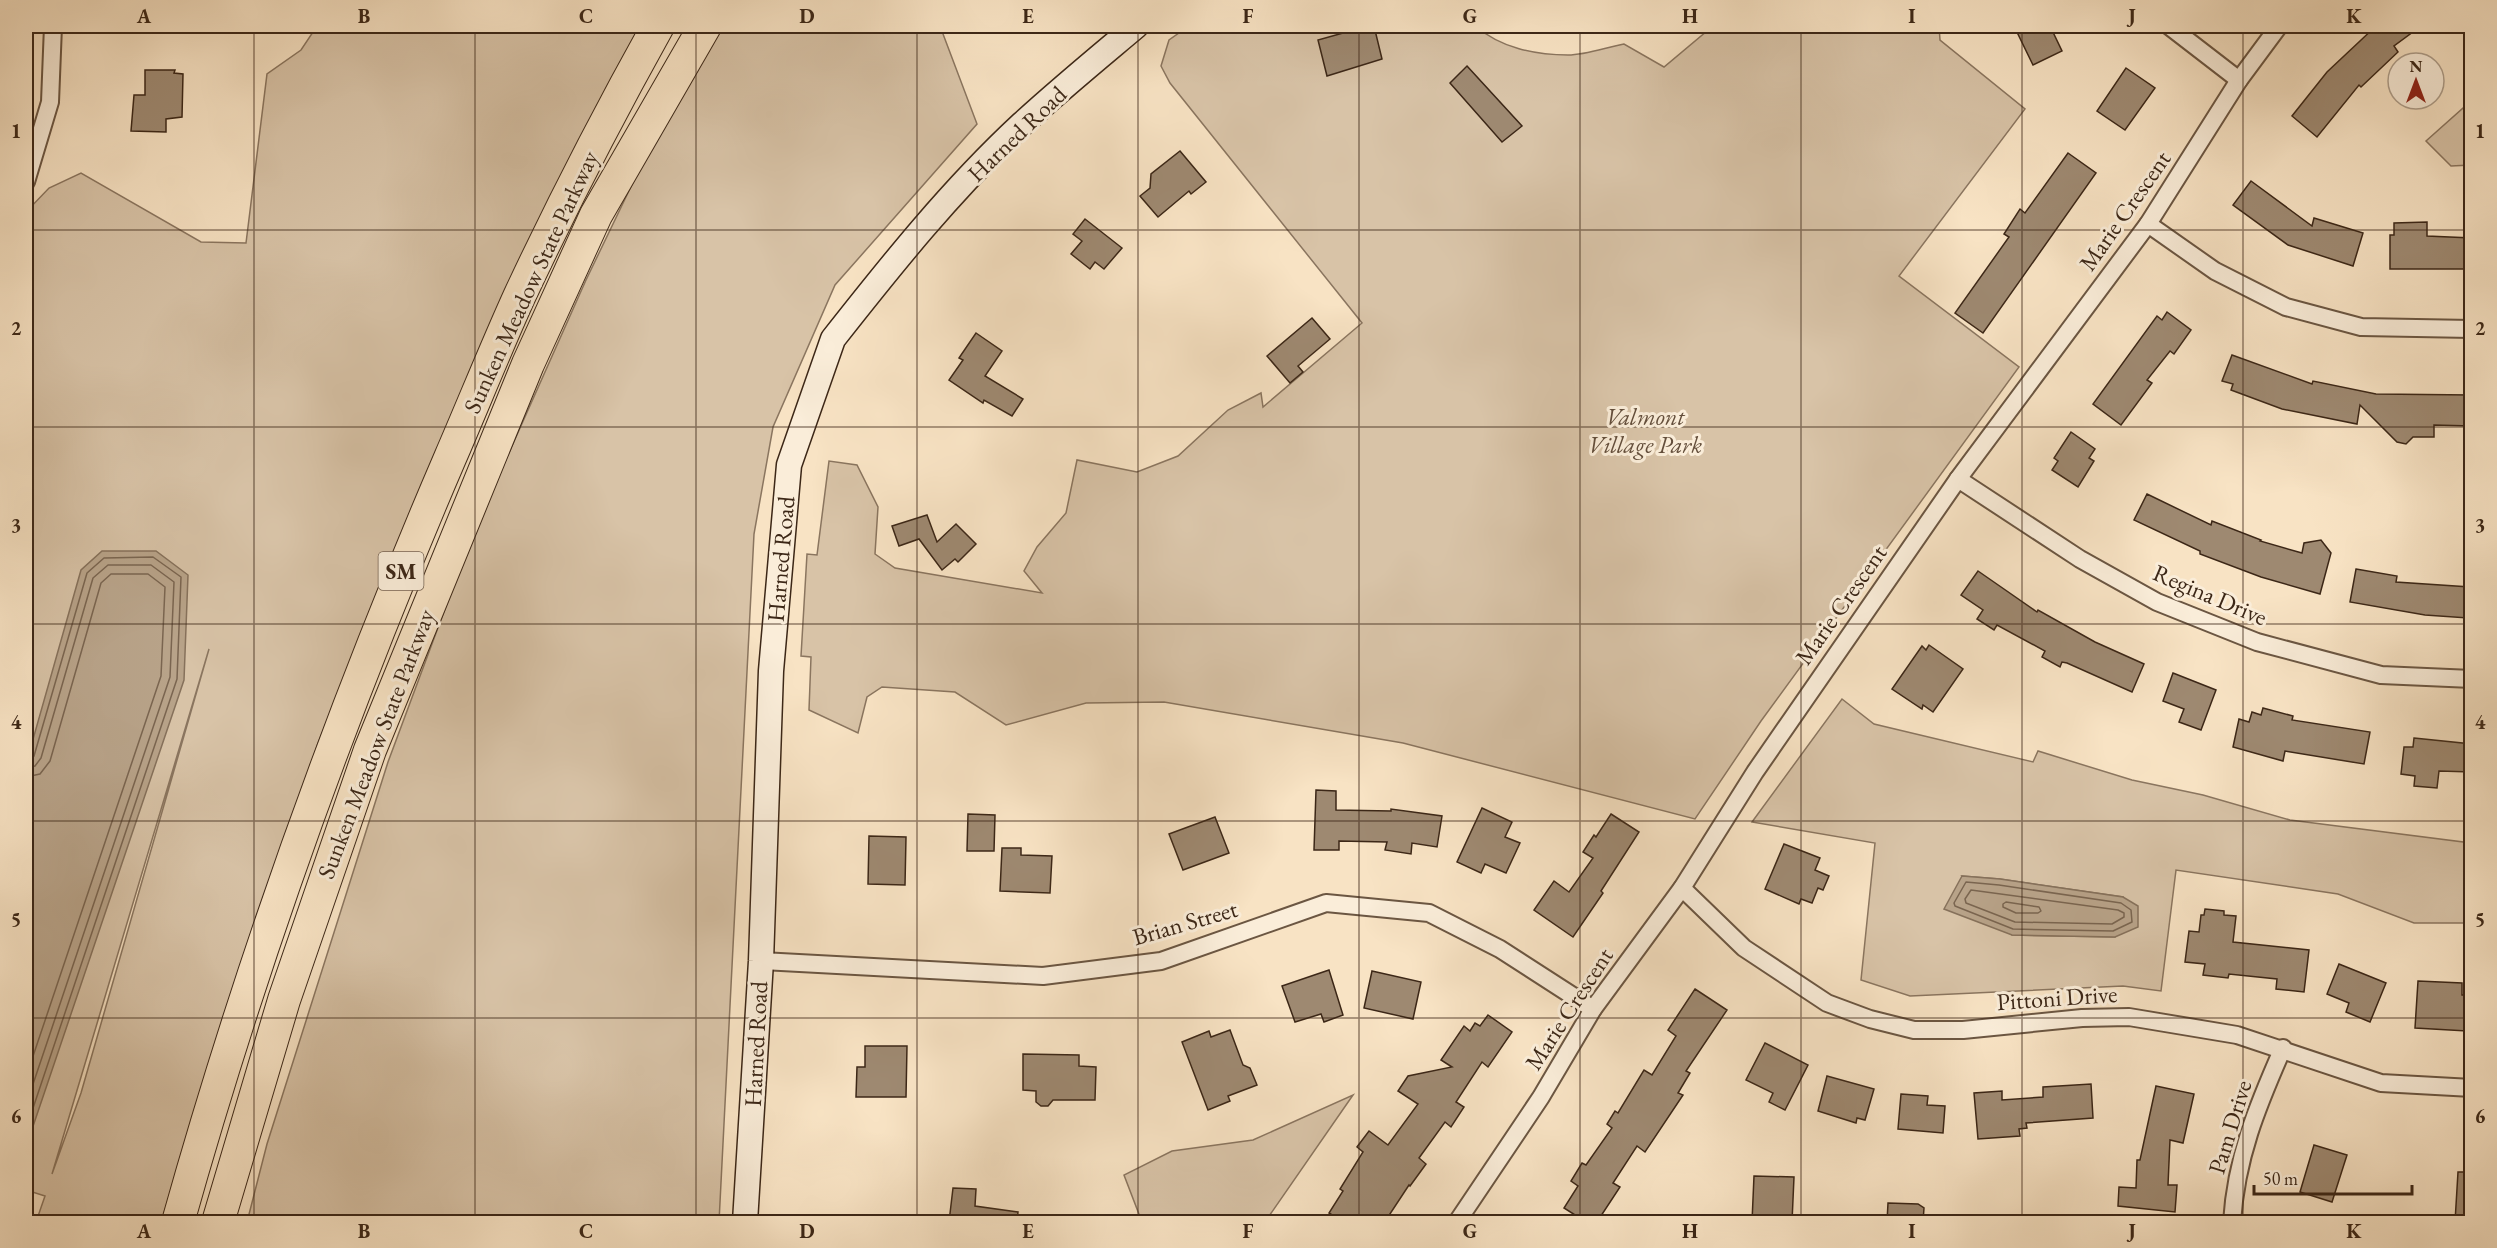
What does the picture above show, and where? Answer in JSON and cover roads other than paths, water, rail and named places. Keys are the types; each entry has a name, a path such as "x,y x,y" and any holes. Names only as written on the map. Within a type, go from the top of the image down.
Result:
{"highway":[{"name":"Sunken Meadow State Parkway","path":"178,1222 201,1140 299,838 393,591 520,296 616,101 658,26"},
{"name":"Sunken Meadow State Parkway","path":"218,1222 284,1000 336,844 378,728 528,364 596,215 705,26"}],"main road":[{"name":"Harned Road","path":"745,1222 761,961 771,671 789,465 833,339 916,234 1021,125 1136,26"}],"street":[{"path":"26,183 50,102 53,26"},
{"path":"2169,26 2239,80"},
{"name":"Marie Crescent","path":"1464,1220 1593,1009 1682,888 1755,772 1958,478 2148,225 2239,80 2279,26"},
{"path":"2148,225 2215,271 2286,307 2361,327 2472,329"},
{"name":"Regina Drive","path":"1958,478 2080,560 2157,602 2257,642 2381,675 2472,679"},
{"name":"Pittoni Drive","path":"1682,888 1744,948 1827,1004 1870,1019 1914,1030 1963,1030 2082,1018 2129,1017 2237,1035 2283,1048 2333,1068 2381,1083 2472,1088"},
{"name":"Brian Street","path":"761,961 1043,976 1161,961 1326,903 1429,913 1500,949 1593,1009"},
{"name":"Pam Drive","path":"2232,1222 2240,1160 2262,1096 2283,1048"}],"water":[{"path":"102,551 156,551 188,575 184,680 26,1147 26,764 81,570"},
{"path":"1962,876 2000,879 2123,897 2138,906 2138,927 2115,937 2012,935 1944,909"}],"park label":[{"name":"Valmont Village Park","path":"1645,431"}]}
